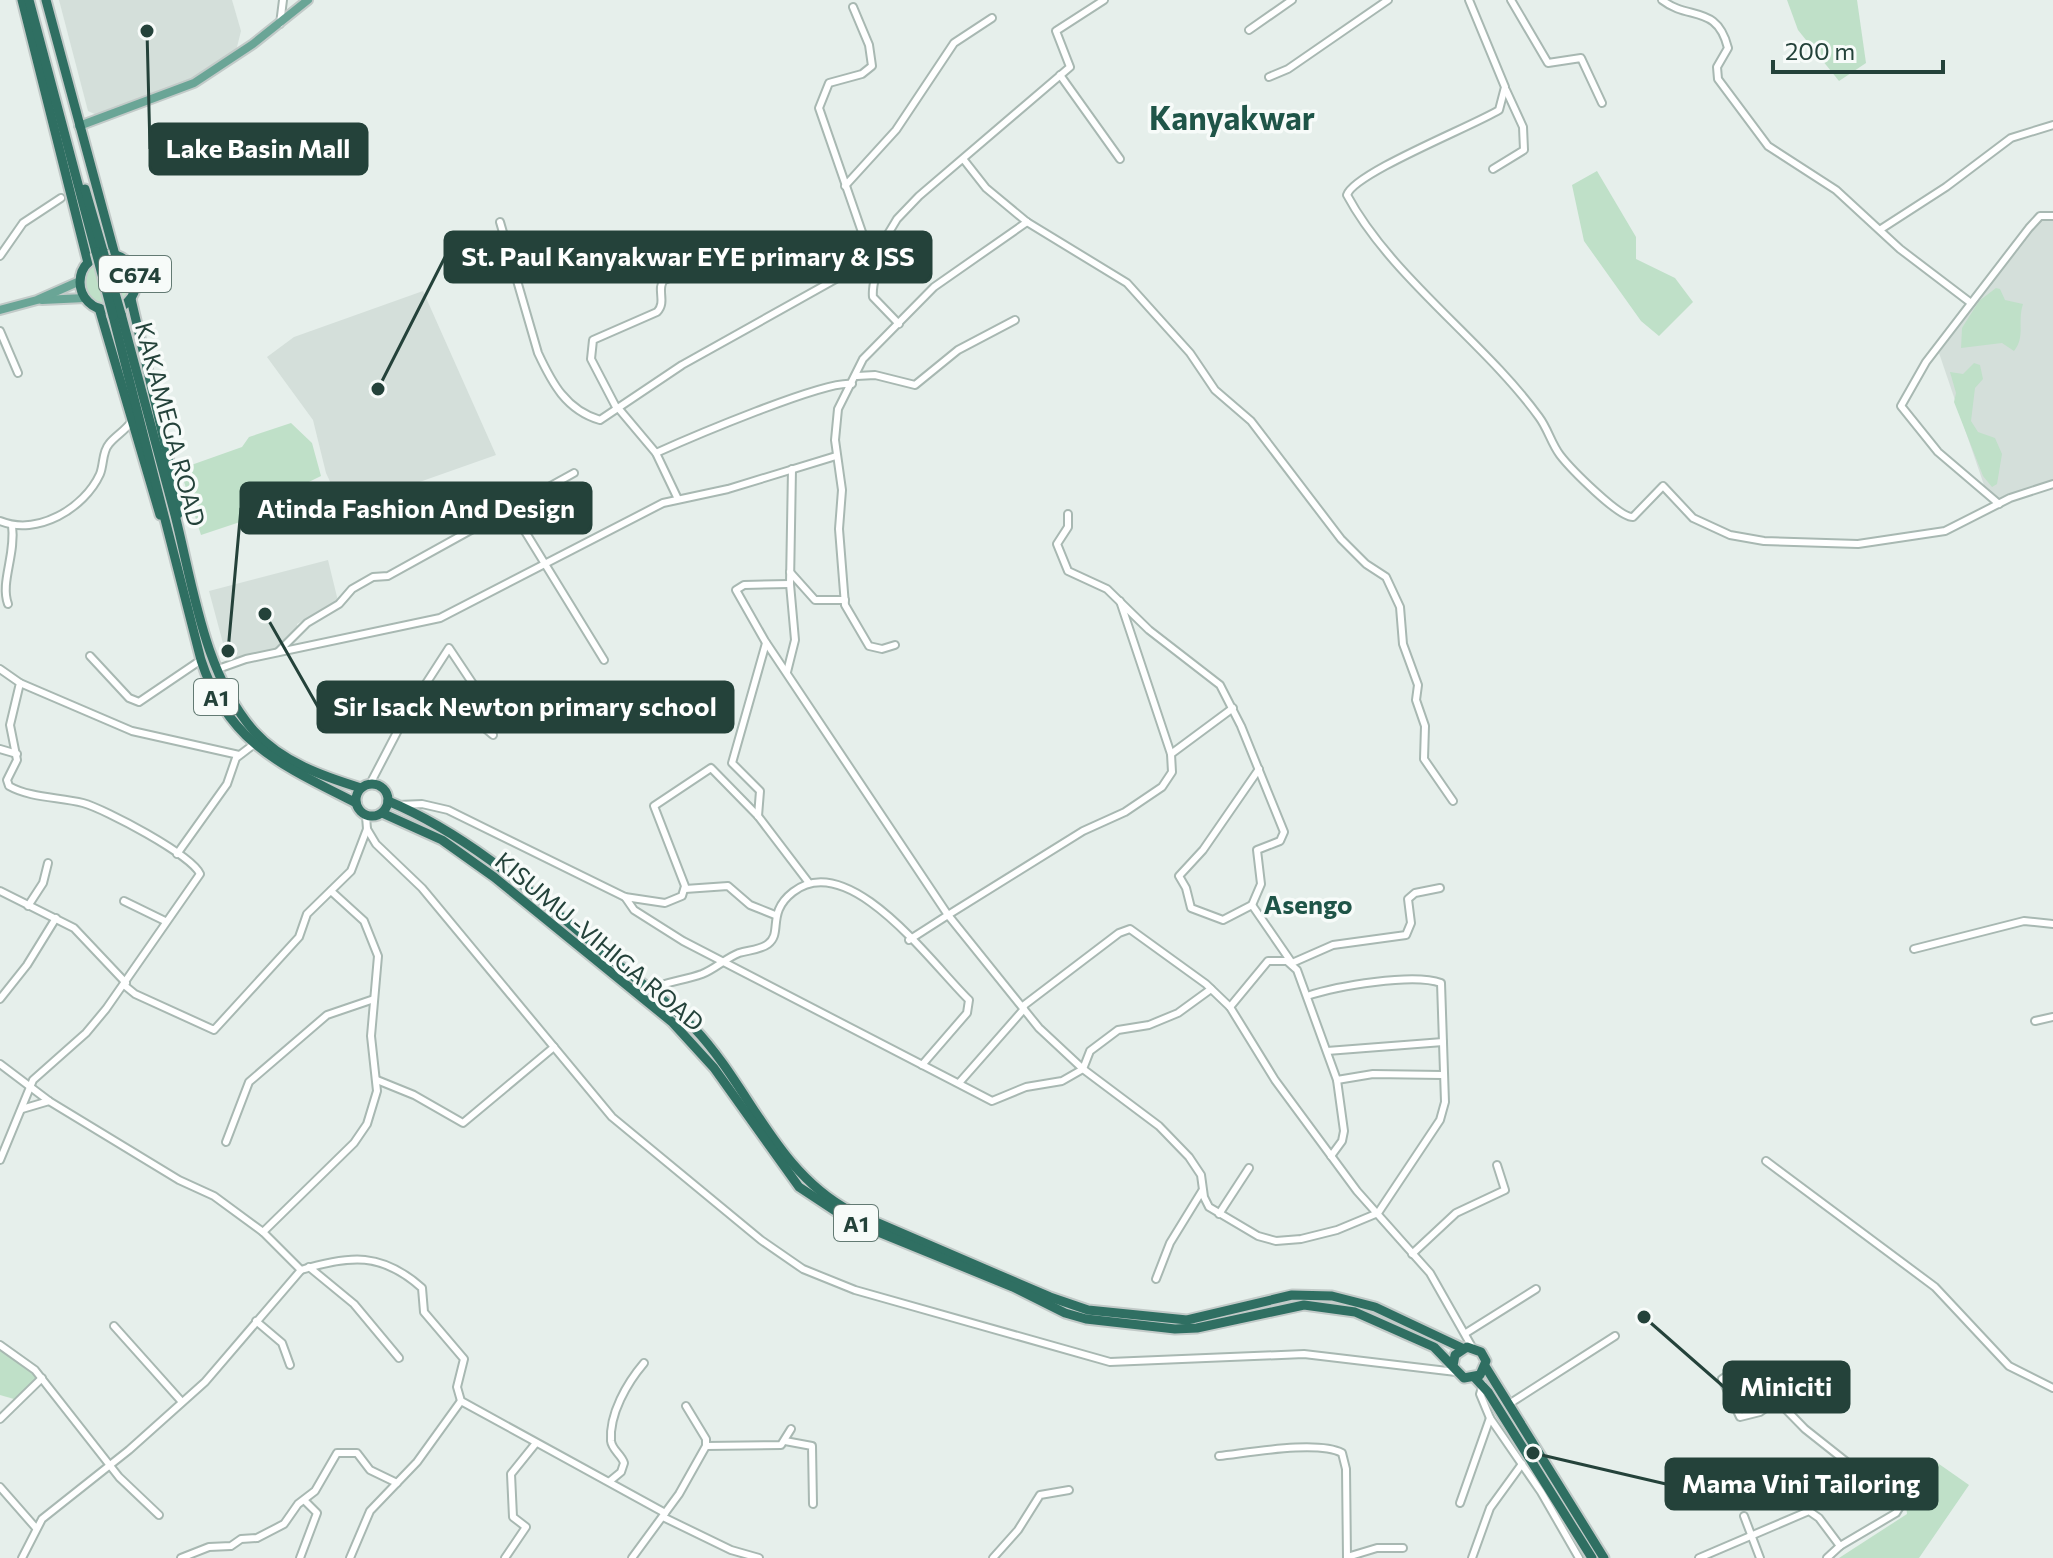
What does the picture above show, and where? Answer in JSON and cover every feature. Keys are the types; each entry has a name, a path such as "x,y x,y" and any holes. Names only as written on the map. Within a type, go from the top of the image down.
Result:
{"highway":[{"path":"22,0 88,263"},
{"name":"A1","path":"29,0 171,522 201,660 225,712 253,745 285,769 356,803 366,816"},
{"name":"KAKAMEGA ROAD","path":"35,0 171,522 218,669 242,716 269,746 306,769 365,786"},
{"path":"46,0 115,255"},
{"name":"C674","path":"100,255 115,255 125,260 135,274 131,299 116,309 99,308 85,298 80,281 88,263 100,255"},
{"name":"A1","path":"131,299 177,496 171,522"},
{"name":"A1","path":"99,308 153,498 171,522"},
{"path":"356,803 365,786"},
{"name":"A1","path":"365,786 384,789 388,801"},
{"path":"366,816 382,813 388,801"},
{"name":"KISUMU -VIHIGA ROAD","path":"388,801 449,833 514,878 648,990 707,1044 805,1179 832,1201 865,1218 914,1236 1050,1297 1088,1310 1187,1320 1292,1295 1332,1296 1375,1307 1467,1347"},
{"name":"KISUMU -VIHIGA ROAD","path":"382,813 442,840 494,877 672,1022 714,1068 799,1187 849,1220 1013,1287 1052,1308 1086,1319 1175,1329 1209,1326 1293,1306 1329,1306 1400,1329 1439,1349 1454,1369"},
{"path":"1454,1369 1455,1355 1467,1347 1484,1356 1485,1366 1604,1558"},
{"path":"1485,1366 1479,1381 1592,1558"},
{"name":"A1","path":"1454,1369 1464,1378 1479,1381"}],"main road":[{"path":"79,126 194,83 308,0"},
{"name":"C674","path":"0,310 37,300 80,281"},
{"name":"C674","path":"37,300 85,298"}],"street":[{"path":"280,23 283,0"},
{"path":"500,222 538,353 559,392 586,416 600,420 682,365 874,255 906,209 1071,66 1056,34 1057,29 1104,0"},
{"path":"1249,30 1292,0"},
{"path":"1269,77 1288,69 1388,0"},
{"path":"1469,0 1523,127 1524,150 1493,169"},
{"path":"1511,0 1548,63 1581,58 1602,103"},
{"path":"1662,0 1672,8 1703,13 1718,26 1728,48 1717,67 1718,79 1768,146 1836,190 1900,249 1971,303"},
{"path":"853,7 869,45 872,66 862,74 829,83 819,108 845,186 880,270 873,285 873,297 899,324"},
{"path":"845,186 896,130 954,43 992,18"},
{"path":"1060,75 1120,159"},
{"path":"1505,87 1499,110 1383,168 1351,187 1347,195 1416,285 1448,315 1535,412 1564,460 1617,510 1629,518 1635,516 1663,486 1693,518 1730,535 1764,541 1858,544 1945,531 1999,504 2053,484"},
{"path":"1881,229 1946,187 2011,138 2053,125"},
{"path":"964,160 986,188 1027,222 1127,283 1190,353 1215,390 1251,421 1341,539 1366,564 1386,577 1400,607 1403,644 1418,685 1416,700 1425,726 1424,759 1453,801"},
{"path":"0,256 23,223 61,198"},
{"path":"1999,504 1938,452 1901,407 1926,362 2038,217 2053,216"},
{"path":"895,645 882,649 869,646 848,614 839,529 842,490 836,456 836,414 863,359 947,276 1027,222"},
{"path":"677,497 656,453 617,408 591,359 593,340 657,312 662,304 661,287 664,280 721,258"},
{"path":"857,376 875,375 915,385 958,350 1015,320"},
{"path":"0,331 18,373"},
{"path":"656,453 800,398 843,383 852,384"},
{"path":"0,521 12,525 38,524 66,512 80,500 100,474 107,445 131,422"},
{"path":"218,669 278,652 430,621 677,497 728,489 836,456"},
{"path":"787,672 795,640 790,584 792,469"},
{"path":"278,652 307,623 339,604 352,589 373,577 388,576 574,473"},
{"path":"510,507 604,660"},
{"path":"1068,514 1068,527 1057,544 1066,568 1107,589 1149,630 1220,685 1233,708 1259,769 1285,836 1257,850 1261,884 1252,905 1228,919 1216,920 1191,908 1186,888 1178,877 1203,850 1259,769"},
{"path":"8,604 2,592 13,552 12,525"},
{"path":"790,572 815,600 845,600"},
{"path":"790,584 744,585 736,590 766,643 948,915 1039,1028 1083,1069 1132,1103 1178,1145 1199,1171 1202,1191 1209,1207 1258,1236 1276,1241 1318,1235 1378,1213 1440,1120 1445,1102 1442,1075 1443,994 1439,981 1337,987 1307,996"},
{"path":"909,940 1083,831 1125,812 1162,787 1172,772 1171,754 1120,601"},
{"path":"758,816 760,791 732,763 766,643"},
{"path":"365,786 449,648 473,684 464,711 493,735"},
{"path":"90,656 129,698 139,702 201,660"},
{"path":"0,669 20,683 132,731 239,755"},
{"path":"0,1160 30,1085 86,1033 125,984 165,921 200,874 197,867 123,819 95,807 11,787 7,780 17,754 10,725 20,683"},
{"path":"1171,754 1233,708"},
{"path":"177,854 227,784 239,755 253,745"},
{"path":"0,749 17,754"},
{"path":"685,889 654,810 655,805 711,768 758,816 809,883"},
{"path":"399,805 422,804 448,810 625,897 665,903 679,898 685,889"},
{"path":"0,891 80,933 135,994 214,1030 299,937 307,914 351,871 367,829 366,816"},
{"path":"367,829 376,844 422,888 612,1117 761,1240 803,1269 855,1290 1110,1362 1130,1364 1304,1354 1438,1373 1454,1369"},
{"path":"28,906 43,883 48,863"},
{"path":"648,990 698,975 726,960 769,944 774,935 775,915 787,897 809,883 833,881 851,888 889,916 970,1004 922,1065"},
{"path":"685,889 728,886 750,905 775,915"},
{"path":"1230,1007 1264,963 1272,959 1292,963 1333,945 1406,935 1411,923 1408,899 1415,893 1440,888"},
{"path":"263,1232 354,1143 371,1114 377,1080 371,1036 380,963 372,934 360,916 331,891"},
{"path":"625,897 634,910 657,925 922,1065 997,1101 1026,1087 1052,1085 1083,1069 1090,1051 1121,1028 1149,1025 1178,1013 1211,989"},
{"path":"124,901 165,921"},
{"path":"1252,905 1292,963 1337,1080 1344,1131 1342,1141 1331,1156"},
{"path":"0,999 27,965 56,918"},
{"path":"1914,949 2024,921 2053,924"},
{"path":"959,1083 1023,1007 1119,933 1130,929 1211,989 1230,1007 1275,1080 1331,1156 1430,1273 1466,1333 1467,1347"},
{"path":"226,1142 249,1082 327,1015 374,999"},
{"path":"2035,1021 2053,1017"},
{"path":"1327,1051 1443,1042"},
{"path":"377,1080 414,1095 463,1123 554,1047"},
{"path":"0,1064 49,1101 179,1180 214,1196 263,1232 354,1304 399,1358"},
{"path":"1337,1080 1373,1074 1442,1075"},
{"path":"22,1109 49,1101"},
{"path":"1766,1161 1935,1287 2009,1366 2053,1388"},
{"path":"1412,1254 1456,1213 1505,1190 1497,1165"},
{"path":"1219,1214 1249,1168"},
{"path":"1156,1279 1170,1243 1202,1191"},
{"path":"22,1558 36,1528 52,1509 111,1465 216,1370 305,1268 367,1258 416,1283 423,1291 424,1312 464,1359 457,1387 461,1401 610,1481 664,1515 731,1550 759,1558"},
{"path":"1466,1333 1536,1289"},
{"path":"256,1321 284,1345 290,1365"},
{"path":"114,1326 182,1402"},
{"path":"1509,1404 1615,1336"},
{"path":"0,1345 26,1362 42,1378 111,1465 159,1515"},
{"path":"610,1481 624,1463 611,1444 615,1415 630,1381 644,1363"},
{"path":"1776,1401 1760,1412 1740,1417 1722,1379 1738,1370 1760,1383 1776,1401 1901,1505 1896,1513 1840,1546 1827,1558"},
{"path":"0,1419 42,1378"},
{"path":"1479,1381 1480,1394 1490,1418 1579,1558"},
{"path":"350,1558 368,1515 461,1401"},
{"path":"632,1558 664,1515 706,1446 706,1439 686,1406"},
{"path":"1460,1503 1490,1418"},
{"path":"706,1446 779,1445 791,1429"},
{"path":"785,1441 812,1446 813,1504"},
{"path":"505,1558 526,1527 513,1517 511,1474 536,1443"},
{"path":"1219,1456 1313,1448 1342,1453 1346,1469 1347,1558 1377,1548 1403,1548"},
{"path":"181,1558 209,1547 231,1546 241,1539 257,1538 286,1523 318,1486 333,1455 341,1452 357,1453 370,1470 397,1483"},
{"path":"1472,1558 1490,1508 1522,1464"},
{"path":"0,1487 36,1528"},
{"path":"993,1558 1018,1530 1040,1495 1069,1490"},
{"path":"300,1558 317,1511 304,1500"},
{"path":"1699,1558 1809,1511 1819,1518 1840,1546"},
{"path":"1744,1516 1760,1558"}],"shaded area":[{"path":"59,0 232,0 241,31 236,51 191,80 99,116 88,111"},
{"path":"2053,219 2053,482 1998,501 1986,491 1939,353 2040,220"},
{"path":"423,291 496,455 343,509 326,473 313,420 267,357 294,337"},
{"path":"328,560 338,601 297,624 298,630 275,650 228,662 209,591"}],"green space":[{"path":"1787,0 1857,0 1866,63 1839,81 1798,30"},
{"path":"1597,171 1636,237 1636,259 1675,278 1693,302 1659,336 1641,321 1584,241 1572,185"},
{"path":"108,259 125,265 131,282 125,299 108,305 91,299 85,282 91,265"},
{"path":"1996,288 2000,289 2005,300 2023,304 2018,345 2014,351 2002,343 1961,348 1962,328 1979,301"},
{"path":"1974,363 1980,365 1983,379 1975,388 1971,421 1978,432 1995,438 2002,454 1997,484 1992,487 1983,476 1954,402 1956,393 1950,372 1963,374"},
{"path":"291,423 312,443 321,476 256,508 243,521 201,535 180,469 242,447 249,437"},
{"path":"0,1349 40,1376 14,1399 0,1395"},
{"path":"1929,1457 1969,1485 1919,1558 1839,1558 1907,1514 1906,1505"}],"place":[{"name":"Lake Basin Mall","path":"147,31"},
{"name":"St. Paul Kanyakwar EYE primary & JSS","path":"378,389"},
{"name":"Sir Isack Newton primary school","path":"265,614"},
{"name":"Atinda Fashion And Design","path":"228,651"},
{"name":"Miniciti","path":"1644,1317"},
{"name":"Mama Vini Tailoring","path":"1533,1453"}],"district":[{"name":"Kanyakwar","path":"1232,117"},
{"name":"Asengo","path":"1308,903"}]}
